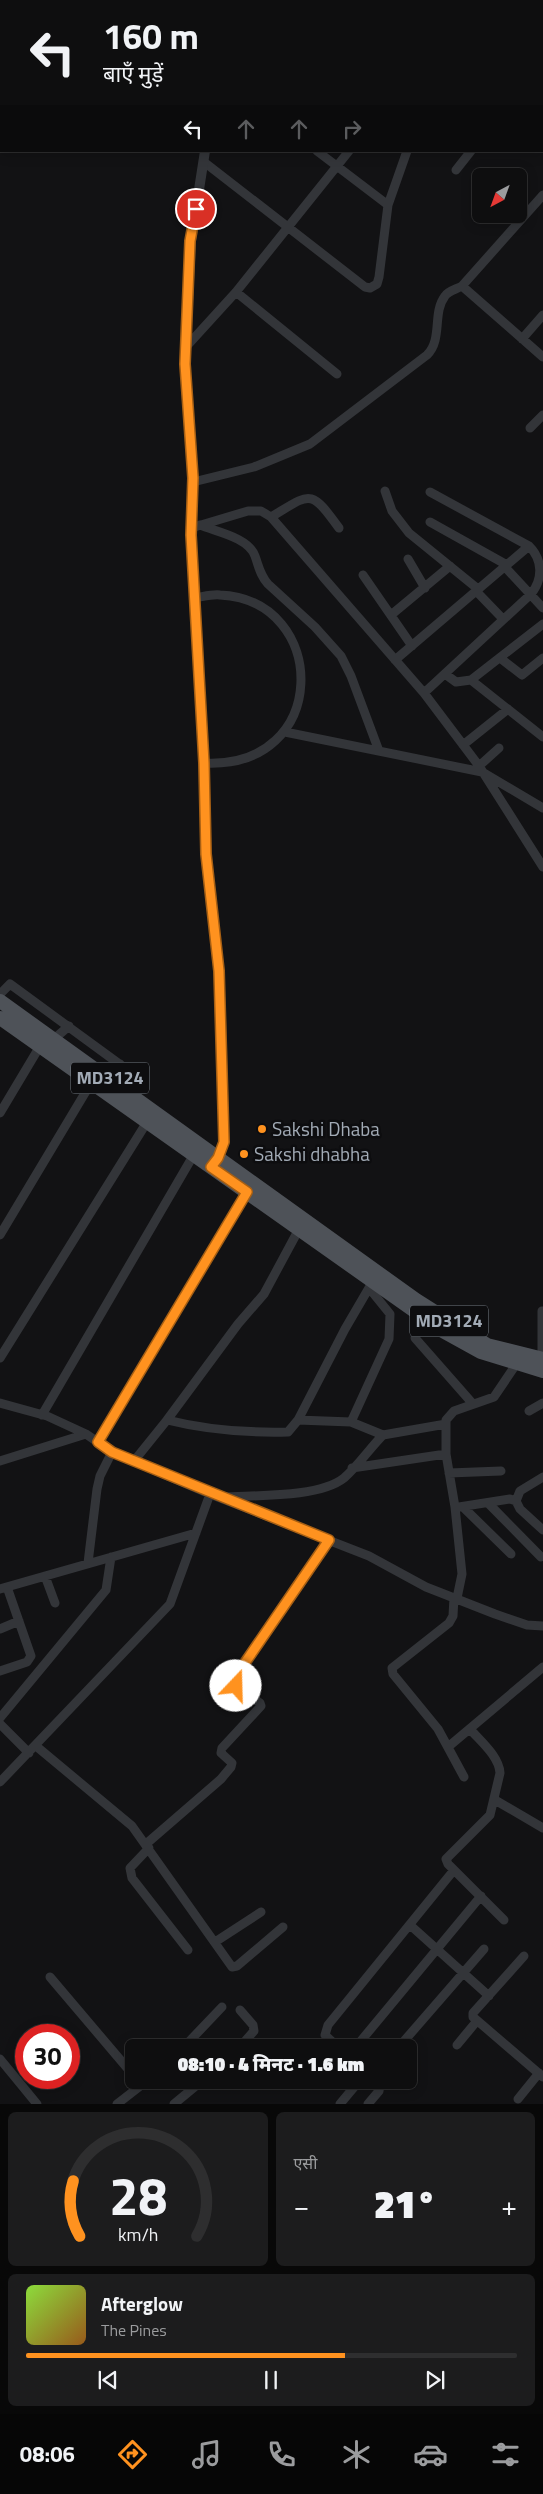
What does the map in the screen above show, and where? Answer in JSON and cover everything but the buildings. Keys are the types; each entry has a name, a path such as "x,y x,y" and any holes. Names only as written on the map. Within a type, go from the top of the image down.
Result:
{"main road":[{"name":"MD3124","path":"0,1001 54,1039 63,1054 90,1083 194,1156 215,1162"},
{"name":"MD3124","path":"0,1018 40,1046 63,1054 104,1074 215,1162 288,1208 365,1261 416,1300 477,1340 542,1363"},
{"path":"215,1162 247,1192 371,1284 443,1331 481,1352 516,1363 542,1363"}],"street":[{"path":"318,152 388,206"},
{"path":"185,348 236,292 348,152"},
{"path":"205,156 288,228 365,287 370,288 377,284 379,277 388,206 407,152"},
{"path":"456,170 470,152"},
{"path":"205,156 190,241 185,348 193,482 194,598 204,763 206,854 219,971 221,1016 224,1142 215,1162"},
{"path":"193,482 254,467 310,444 432,350 438,309 446,294 462,286 543,195"},
{"path":"462,286 543,357"},
{"path":"236,292 337,374"},
{"path":"522,339 543,315"},
{"path":"530,428 543,415"},
{"path":"385,491 396,519 419,542 477,590 503,619"},
{"path":"424,693 531,594 540,584 542,574 538,556 529,546 430,492"},
{"path":"271,517 302,498 309,497 319,502 339,528"},
{"path":"194,525 248,511 261,511 271,517 424,693 480,769 543,867"},
{"path":"430,522 506,566 543,608"},
{"path":"194,525 245,543 254,555 261,576 331,643 351,676 379,751"},
{"path":"395,660 529,546"},
{"path":"408,559 425,588"},
{"path":"391,615 450,566"},
{"path":"363,575 412,646"},
{"path":"194,598 220,595 246,600 269,612 288,632 299,656 302,682 298,708 285,732 272,744 257,754 240,761 222,764 204,763"},
{"path":"445,674 456,682 471,680 543,624"},
{"path":"500,658 522,675 543,658"},
{"path":"471,680 543,737"},
{"path":"463,745 508,709"},
{"path":"285,732 480,769 543,808"},
{"path":"480,769 499,748"},
{"path":"0,994 10,984 133,1074"},
{"path":"54,1039 69,1026"},
{"path":"0,1113 40,1046"},
{"path":"104,1074 120,1064"},
{"path":"0,1235 90,1083"},
{"path":"0,1358 147,1122"},
{"path":"42,1414 194,1156"},
{"path":"98,1442 247,1192"},
{"path":"134,1461 238,1324 264,1294 298,1228"},
{"path":"167,1420 202,1428 254,1433 288,1432 298,1420 345,1329 371,1284 390,1314 389,1339 351,1422"},
{"path":"542,1311 542,1363"},
{"path":"415,1338 473,1404"},
{"path":"464,1778 438,1729 393,1674 392,1668 449,1623 453,1616 455,1598 462,1574 459,1507 449,1473 446,1454 446,1424 454,1411 494,1397 516,1363"},
{"path":"0,1403 42,1414 86,1434 112,1452 369,1556 426,1587 495,1614 527,1624 543,1626"},
{"path":"529,1410 543,1403"},
{"path":"298,1420 351,1422 383,1434 446,1424"},
{"path":"0,1461 86,1434"},
{"path":"215,1495 306,1493 343,1478 383,1434"},
{"path":"88,1563 100,1476 112,1452"},
{"path":"352,1468 446,1454"},
{"path":"449,1473 501,1471"},
{"path":"543,1477 520,1491 516,1501 520,1509 543,1530"},
{"path":"0,1782 170,1604 196,1532 215,1495"},
{"path":"459,1507 510,1500 516,1501"},
{"path":"488,1504 541,1557"},
{"path":"459,1507 510,1554"},
{"path":"0,1671 27,1662 31,1656 19,1621 3,1588 196,1532"},
{"path":"188,1950 132,1878 130,1868 148,1846 222,1779 231,1767 232,1764 221,1753 222,1748 261,1706 260,1703 236,1686 236,1678 329,1540"},
{"path":"0,1718 102,1595 108,1584 111,1557"},
{"path":"45,1576 55,1603"},
{"path":"0,1629 19,1621"},
{"path":"448,1747 543,1666"},
{"path":"0,1724 126,1820 148,1846 232,1966 235,1967 283,1927"},
{"path":"470,1728 500,1766 495,1800 486,1821 446,1859 448,1864 504,1920"},
{"path":"495,1800 543,1828"},
{"path":"329,2039 325,2035 328,2025 454,1870"},
{"path":"362,2039 481,1896"},
{"path":"215,1942 261,1912"},
{"path":"410,1925 489,1996"},
{"path":"406,2039 484,1949"},
{"path":"518,2099 541,2075 476,2022 473,2018 473,2013 524,1956"},
{"path":"50,1977 125,2065"},
{"path":"192,2039 222,2007"},
{"path":"240,2010 253,2025 254,2031 247,2039"},
{"path":"457,2045 476,2022"},
{"path":"0,2060 37,2104"},
{"path":"117,2104 134,2089"},
{"path":"174,2104 192,2089"},
{"path":"340,2104 352,2089"},
{"path":"368,2104 379,2089"}],"place":[{"name":"Sakshi Dhaba","path":"262,1129"},
{"name":"Sakshi dhabha","path":"244,1154"}],"route":[{"path":"196,209 190,241 185,364 193,478 191,535 204,763 206,854 219,971 221,1016 224,1142 218,1158 211,1167 247,1192 98,1442 112,1452 210,1494 329,1540 238,1673 235,1681 236,1686"}]}
